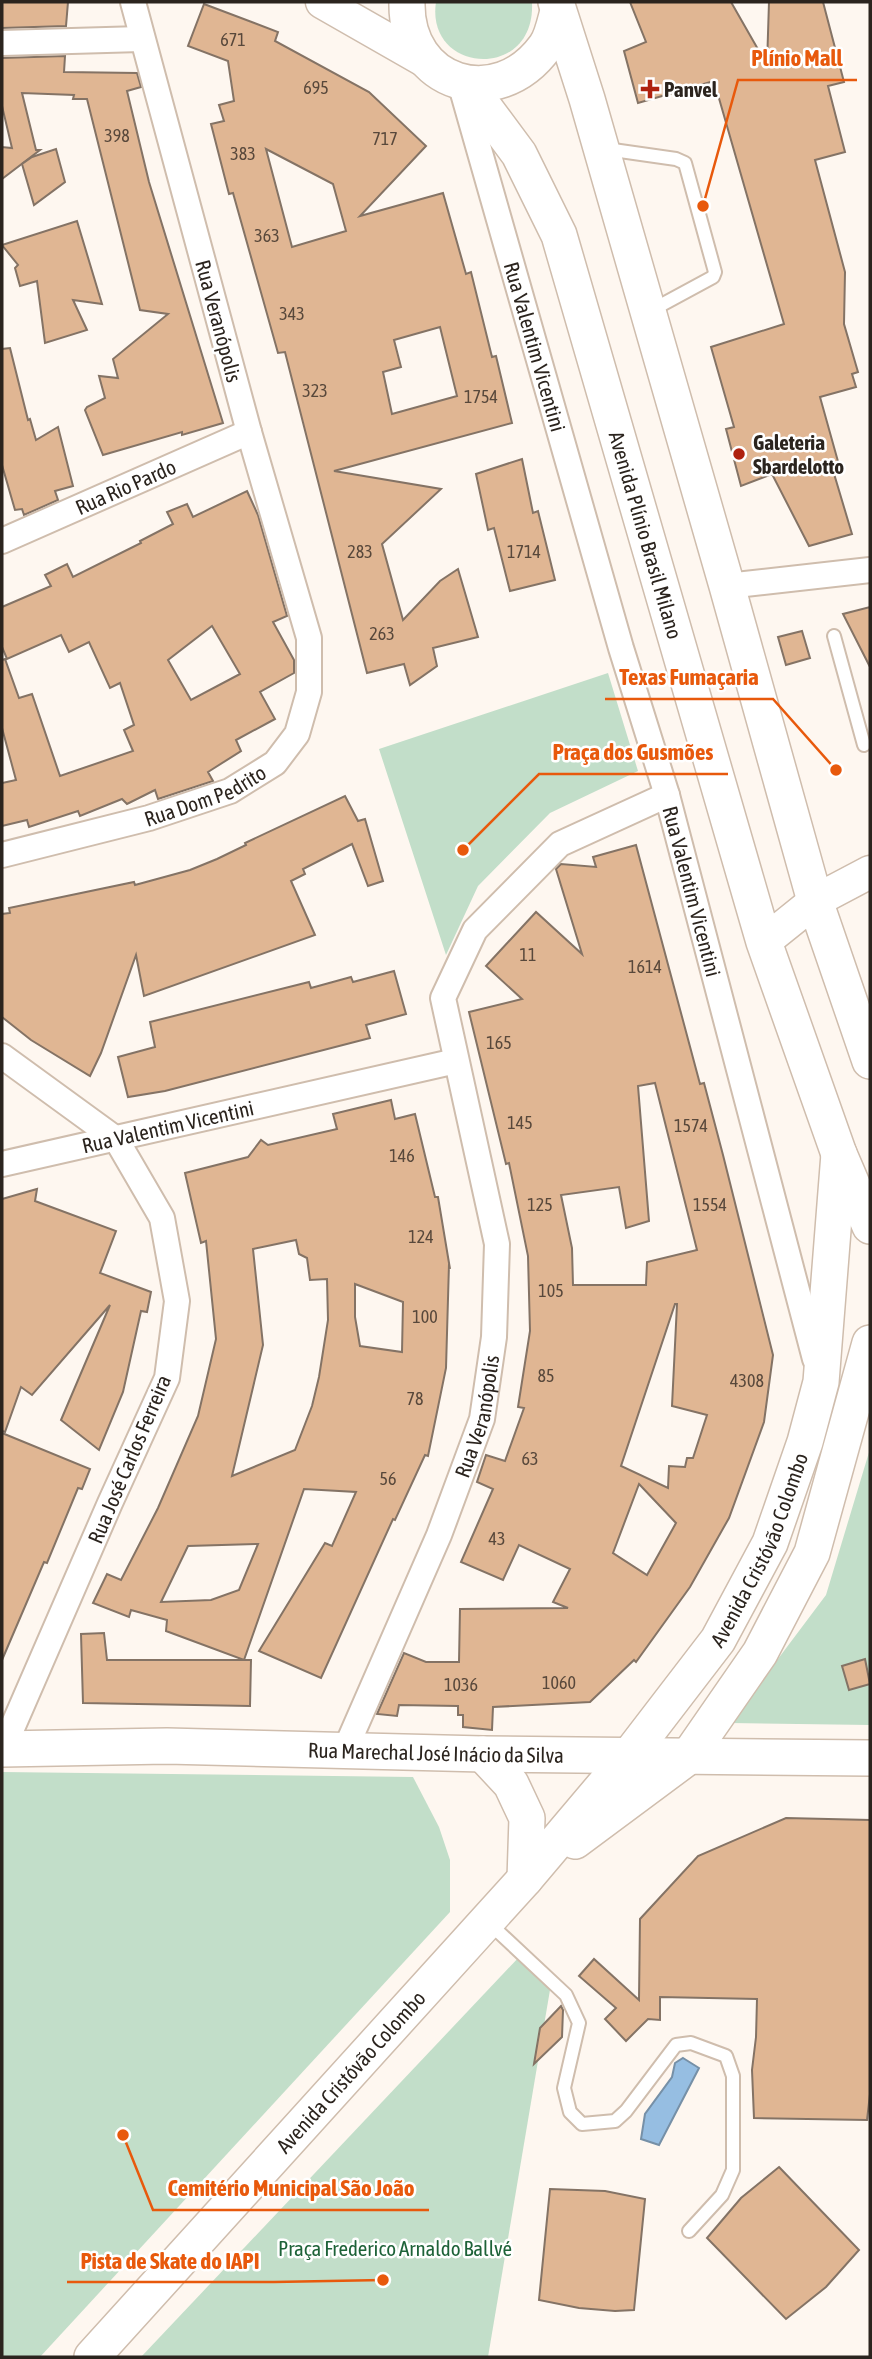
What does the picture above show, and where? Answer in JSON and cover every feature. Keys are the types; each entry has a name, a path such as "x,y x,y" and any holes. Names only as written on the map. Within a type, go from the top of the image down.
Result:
{"main road":[{"name":"Avenida Plínio Brasil Milano","path":"407,2 406,22 415,45 439,74 463,83 519,154 559,235 764,942 839,1154 870,1226"},
{"path":"463,83 486,83 507,78 525,66 546,46 557,7"},
{"path":"557,7 601,148 815,901 870,1061"},
{"name":"Avenida Cristóvão Colombo","path":"92,2357 525,1879 629,1756 718,1640 770,1542 805,1443 821,1382 839,1154"},
{"name":"Avenida Cristóvão Colombo","path":"525,1879 688,1757 760,1653 812,1553 870,1343"},
{"path":"841,1444 870,1426"},
{"name":"Rua Marechal José Inácio da Silva","path":"2,1749 167,1746 484,1754 870,1758"},
{"path":"484,1754 511,1784 527,1818 525,1879"}],"street":[{"name":"Rua Veranópolis","path":"133,2 249,432 309,638"},
{"path":"322,2 428,62"},
{"path":"2,43 141,39"},
{"name":"Rua Valentim Vicentini","path":"463,83 621,648 667,795 821,1382"},
{"name":"Rua Rio Pardo","path":"2,541 249,432"},
{"path":"727,586 870,570"},
{"name":"Rua Dom Pedrito","path":"2,855 149,818 230,791 275,764 297,734 309,692 309,638"},
{"name":"Rua Veranópolis","path":"345,1750 439,1535 482,1419 494,1337 497,1244 443,998 475,930 560,844 667,795"},
{"path":"764,942 815,901 870,872"},
{"name":"Rua José Carlos Ferreira","path":"2,1056 116,1139 162,1218 177,1301 167,1378 2,1749"},
{"name":"Rua Valentim Vicentini","path":"2,1164 456,1061"}],"lane":[{"path":"601,148 676,159 685,163 715,272 713,277 648,312"},
{"path":"834,636 864,745"},
{"path":"486,1920 566,1995 575,2010 579,2023 564,2088 570,2112 582,2124 615,2121 626,2111 676,2045 691,2043 726,2056 733,2076 733,2170 722,2195 689,2231"}],"green space":[{"path":"436,2 532,2 529,28 517,46 500,56 481,59 463,55 447,44 437,26"},
{"path":"608,673 638,771 550,813 478,886 446,955 379,749"},
{"path":"870,1449 870,1725 730,1723 826,1595"},
{"path":"2,1772 413,1777 439,1827 450,1860 450,1912 40,2357 2,2357"},
{"name":"Praça Frederico Arnaldo Ballvé","path":"520,1956 551,1984 488,2357 141,2357"}],"water":[{"path":"683,2058 699,2068 659,2145 641,2139 645,2114 672,2077 675,2063"}],"building":[{"path":"2,2 68,2 66,26 2,28"},
{"path":"630,2 731,2 767,65 769,2 823,2 844,82 828,86 845,152 815,160 845,272 844,324 858,372 852,374 856,387 820,397 839,465 832,467 852,534 809,546 772,474 741,486 726,429 734,427 711,347 784,324 714,81 638,103 624,51 646,42"},
{"path":"204,4 278,32 275,41 369,92 426,146 360,216 443,193 466,274 471,272 492,357 496,356 512,423 334,471 441,489 382,544 403,620 440,581 458,569 478,637 433,648 437,666 410,685 404,664 367,673 285,352 278,353 233,193 229,194 211,124 224,121 219,105 234,101 228,61 188,46","holes":["266,149 333,184 346,231 292,247","440,327 457,396 392,414 383,372 401,367 394,340"]},
{"path":"65,56 64,72 137,73 141,87 127,91 149,182 223,423 103,455 85,410 105,398 99,376 118,378 113,359 168,314 140,310 87,99 73,99 74,95 22,93 36,150 40,150 2,179 2,147 12,148 2,106 2,58"},
{"path":"56,149 65,182 34,205 22,164 32,157"},
{"path":"77,221 102,304 73,300 87,330 45,343 37,281 20,286 15,268 18,265 2,245"},
{"path":"10,348 28,420 30,419 36,440 58,427 73,486 55,491 58,500 24,515 22,509 15,510 2,465 2,349"},
{"path":"522,459 533,513 538,511 555,580 510,591 494,528 488,530 476,474"},
{"path":"247,491 258,515 287,616 273,622 294,660 294,673 260,692 275,719 236,740 241,751 208,772 213,781 158,799 155,790 127,804 122,799 80,816 78,811 29,827 27,820 2,826 2,783 16,780 2,728 2,660 5,659 19,698 32,694 60,776 133,751 124,730 134,725 120,683 110,688 89,642 69,652 61,635 7,659 2,647 2,607 51,586 45,575 67,564 73,577 141,543 140,541 173,524 167,512 187,504 193,517","holes":["212,626 240,674 191,700 168,660"]},
{"path":"870,607 870,667 843,614"},
{"path":"802,631 810,658 786,665 778,637"},
{"path":"345,796 358,821 365,819 383,881 368,886 352,844 303,869 305,874 291,881 315,935 144,996 136,955 101,1053 90,1076 31,1040 2,1017 2,914 10,913 9,908 134,882 135,885 190,870"},
{"path":"636,845 700,1084 704,1083 773,1355 764,1422 729,1518 690,1587 636,1662 634,1660 590,1702 493,1707 492,1730 463,1727 463,1715 458,1715 458,1706 399,1705 397,1716 377,1714 404,1653 426,1662 459,1662 460,1609 568,1608 553,1602 570,1569 519,1545 503,1580 461,1562 493,1489 477,1482 486,1455 505,1461 524,1408 518,1407 530,1331 528,1256 509,1163 506,1164 469,1012 522,999 486,966 536,912 582,954 556,869 561,864 596,867 593,857","holes":["655,1083 697,1250 647,1262 646,1285 573,1285 572,1248 561,1195 619,1187 626,1228 649,1221 638,1086","675,1304 677,1304 672,1406 707,1415 693,1458 687,1458 685,1467 669,1466 668,1488 621,1466","639,1484 676,1523 647,1575 613,1553"]},
{"path":"394,971 406,1014 366,1025 370,1038 165,1091 128,1097 118,1057 155,1047 150,1022 309,982 311,988 351,977 353,982"},
{"path":"391,1100 395,1119 415,1114 435,1197 438,1197 450,1269 449,1264 446,1368 428,1456 425,1455 395,1520 393,1519 321,1678 259,1651 325,1543 332,1546 356,1492 304,1489 244,1660 166,1631 167,1620 131,1610 129,1617 93,1603 107,1574 121,1580 158,1508 198,1416 216,1339 206,1241 201,1243 185,1173 248,1157 261,1140 268,1145 337,1129 333,1114","holes":["296,1240 299,1254 307,1258 310,1280 327,1279 328,1320 312,1406 295,1450 232,1476 263,1345 253,1249","355,1284 403,1302 402,1352 360,1346 355,1317","258,1544 239,1590 211,1600 161,1602 188,1546"]},
{"path":"37,1189 35,1201 116,1231 100,1273 151,1292 147,1312 141,1311 123,1392 99,1450 61,1420 110,1305 32,1395 21,1387 5,1432 2,1431 2,1199"},
{"path":"2,1433 90,1469 82,1489 78,1488 2,1660"},
{"path":"104,1633 107,1660 251,1660 250,1706 83,1703 81,1634"},
{"path":"865,1659 870,1684 849,1690 842,1666"},
{"path":"786,1818 870,1820 870,2094 867,2120 754,2118 752,2070 757,1999 660,1997 660,2020 648,2019 626,2041 605,2019 616,2008 579,1976 594,1959 639,2000 640,1919 698,1856"},
{"path":"561,2006 562,2037 534,2064 540,2028"},
{"path":"779,2167 859,2250 826,2287 786,2319 707,2238 741,2198"},
{"path":"550,2189 605,2191 645,2199 634,2310 579,2308 539,2300"}],"place":[{"name":"Panvel","path":"650,89"},
{"name":"Plínio Mall","path":"703,206"},
{"name":"Galeteria Sbardelotto","path":"739,454"},
{"name":"Texas Fumaçaria","path":"836,770"},
{"name":"Praça dos Gusmões","path":"463,850"},
{"name":"Cemitério Municipal São João","path":"123,2135"},
{"name":"Pista de Skate do IAPI","path":"383,2280"}]}
